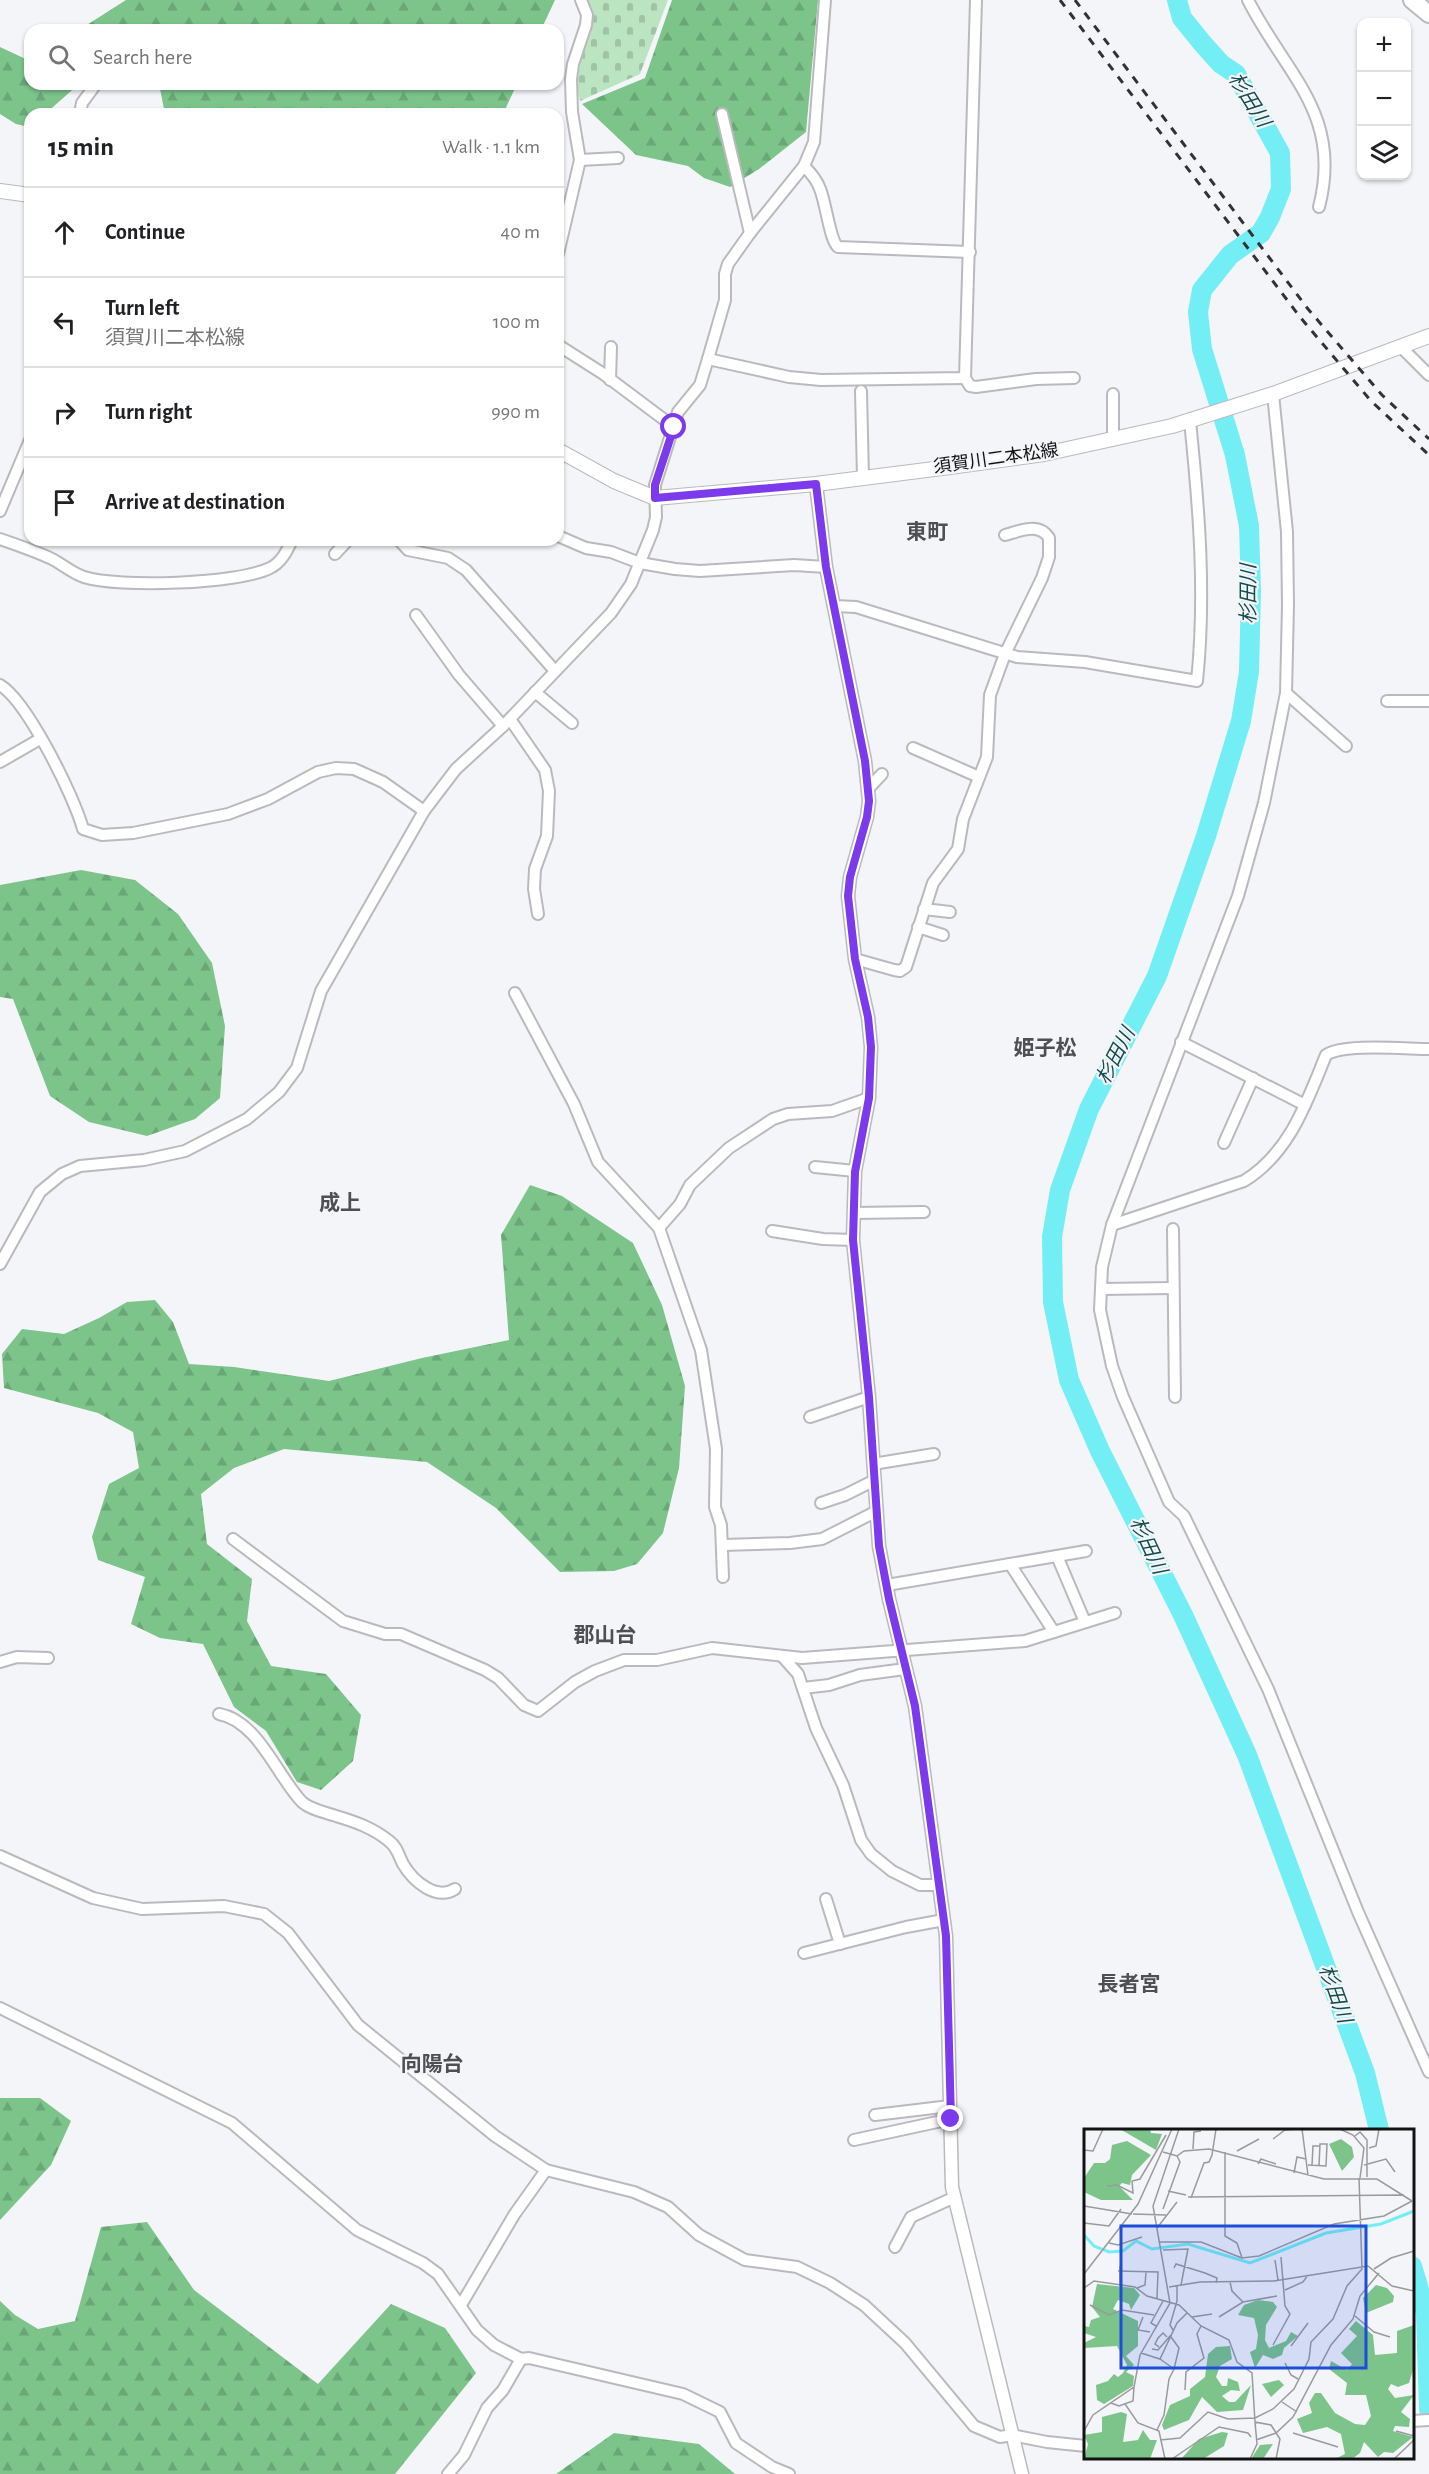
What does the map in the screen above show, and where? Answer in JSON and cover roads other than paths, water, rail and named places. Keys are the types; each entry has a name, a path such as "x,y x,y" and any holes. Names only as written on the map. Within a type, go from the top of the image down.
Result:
{"highway":[{"path":"1412,0 1429,14"}],"main road":[{"path":"0,191 24,194"},
{"name":"須賀川二本松線","path":"564,453 615,481 655,498 816,484 1044,454 1194,420 1270,395 1429,336"}],"street":[{"path":"564,228 580,160 572,112 570,79 586,25 587,15 581,0"},
{"path":"0,1264 40,1192 62,1174 80,1166 144,1160 185,1151 247,1119 279,1092 297,1068 321,991 424,811 456,769 506,722 611,613 631,584 653,530 656,517 655,485 678,412 700,385 708,359 725,300 725,274 728,264 804,166 814,142 825,0"},
{"path":"976,0 965,378 970,386 976,387 1044,378 1074,378"},
{"path":"1248,0 1305,93 1320,124 1325,150 1325,173 1319,207"},
{"path":"81,108 92,90"},
{"path":"722,114 750,233"},
{"path":"580,160 618,158"},
{"path":"804,166 820,188 831,225 831,238 838,247 970,252"},
{"path":"610,380 611,347"},
{"path":"1401,347 1429,375"},
{"path":"564,348 674,427"},
{"path":"708,359 789,377 821,380 965,378"},
{"path":"861,391 863,477"},
{"path":"1113,394 1113,439"},
{"path":"1270,395 1287,532 1286,693 1252,851 1238,896 1112,1225 1102,1267 1100,1310 1112,1366 1128,1408 1169,1502 1184,1516 1268,1689 1358,1912 1429,2072"},
{"path":"835,606 856,607 1017,657 1120,667 1197,681 1203,598 1194,420"},
{"path":"0,512 24,454"},
{"path":"816,484 826,567 865,761 868,789 867,817 850,877 848,896 855,959 868,1017 871,1047 869,1098 855,1172 853,1240 869,1397 879,1546 900,1650 915,1706 944,1920 952,2187 1022,2474"},
{"path":"855,959 900,970 908,963 933,883 958,849 963,819 987,757 990,695 1005,654 1042,578 1049,549 1049,538 1035,528 1005,535"},
{"path":"0,539 51,559 83,577 109,581 199,583 257,573 270,568 281,559 289,546"},
{"path":"564,539 586,548 611,552 640,563 675,569 700,571 795,565 826,567"},
{"path":"335,554 342,546"},
{"path":"404,546 408,550 448,558 466,570 555,671"},
{"path":"416,615 459,675 506,722 545,770 549,791 547,836 535,869 534,889 538,914"},
{"path":"0,685 22,706 68,791 83,829 102,835 133,833 228,814 268,799 318,772 336,768 354,769 384,782 424,811"},
{"path":"535,692 572,723"},
{"path":"1286,693 1346,746"},
{"path":"1387,701 1429,701"},
{"path":"0,762 40,739"},
{"path":"913,748 979,777"},
{"path":"868,789 882,774"},
{"path":"924,909 950,912"},
{"path":"918,927 944,935"},
{"path":"515,993 574,1104 598,1162 659,1228 701,1350 716,1449 715,1507 722,1525 723,1577"},
{"path":"1181,1042 1305,1105"},
{"path":"1112,1225 1245,1181 1257,1173 1283,1144 1298,1122 1326,1054 1334,1050 1429,1049"},
{"path":"1224,1143 1253,1078"},
{"path":"659,1228 680,1204 690,1185 729,1148 773,1119 788,1114 832,1111 869,1098"},
{"path":"815,1167 855,1172"},
{"path":"854,1213 924,1212"},
{"path":"1173,1229 1175,1397"},
{"path":"772,1231 824,1239 853,1240"},
{"path":"1101,1289 1173,1288"},
{"path":"810,1417 869,1397"},
{"path":"873,1464 934,1454"},
{"path":"820,1503 845,1495 874,1480"},
{"path":"723,1545 790,1543 822,1539 877,1511"},
{"path":"233,1539 343,1621 385,1634 401,1634 485,1670 498,1678 531,1710 538,1711 575,1682 595,1671 624,1660 657,1660 712,1648 801,1658 1025,1641 1116,1613"},
{"path":"887,1585 1086,1551"},
{"path":"1057,1556 1085,1622"},
{"path":"1010,1564 1054,1632"},
{"path":"782,1656 798,1674 816,1728 843,1785 861,1840 871,1854 891,1871 920,1885 939,1885"},
{"path":"0,1662 17,1657 48,1658"},
{"path":"803,1688 829,1685 860,1675 905,1669"},
{"path":"219,1714 238,1720 272,1758 303,1803 313,1809 365,1825 378,1832 400,1852 403,1863 423,1887 439,1892 450,1892 455,1889"},
{"path":"0,1856 93,1898 142,1909 224,1906 264,1914 288,1933 358,2025 495,2136 546,2170 634,2192 668,2208 699,2235 745,2260 797,2267 830,2283 864,2306 905,2343 974,2426 1000,2437 1012,2435 1084,2446"},
{"path":"826,1899 840,1944"},
{"path":"804,1953 906,1927 944,1920"},
{"path":"0,2008 232,2123 357,2230 423,2263 438,2274 477,2330 494,2345 521,2359 529,2358 683,2394 720,2412 736,2443 772,2467 789,2474"},
{"path":"875,2115 951,2112"},
{"path":"854,2140 951,2112"},
{"path":"461,2305 514,2215 546,2170"},
{"path":"895,2247 911,2217 955,2197"},
{"path":"448,2474 464,2455 487,2408 503,2390 521,2359"},
{"path":"1414,2421 1429,2420"}],"waterway":[{"name":"杉田川","path":"1177,0 1182,18 1221,64 1236,74 1280,153 1281,189 1270,217 1261,233 1230,255 1202,290 1198,312 1202,349 1235,455 1249,526 1251,591 1249,672 1241,721 1206,836 1157,976 1089,1109 1060,1190 1052,1237 1053,1302 1069,1380 1100,1451 1183,1615 1247,1755 1365,2073 1379,2129"},
{"name":"杉田川","path":"1414,2273 1426,2313 1429,2410"}],"railway":[{"path":"1060,0 1300,317 1371,401 1429,455"},
{"path":"1075,0 1308,309 1382,395 1429,439"}],"district":[{"name":"東町","path":"927,532"},
{"name":"姫子松","path":"1045,1048"},
{"name":"成上","path":"340,1203"},
{"name":"郡山台","path":"605,1635"},
{"name":"長者宮","path":"1129,1984"},
{"name":"向陽台","path":"432,2064"}]}
